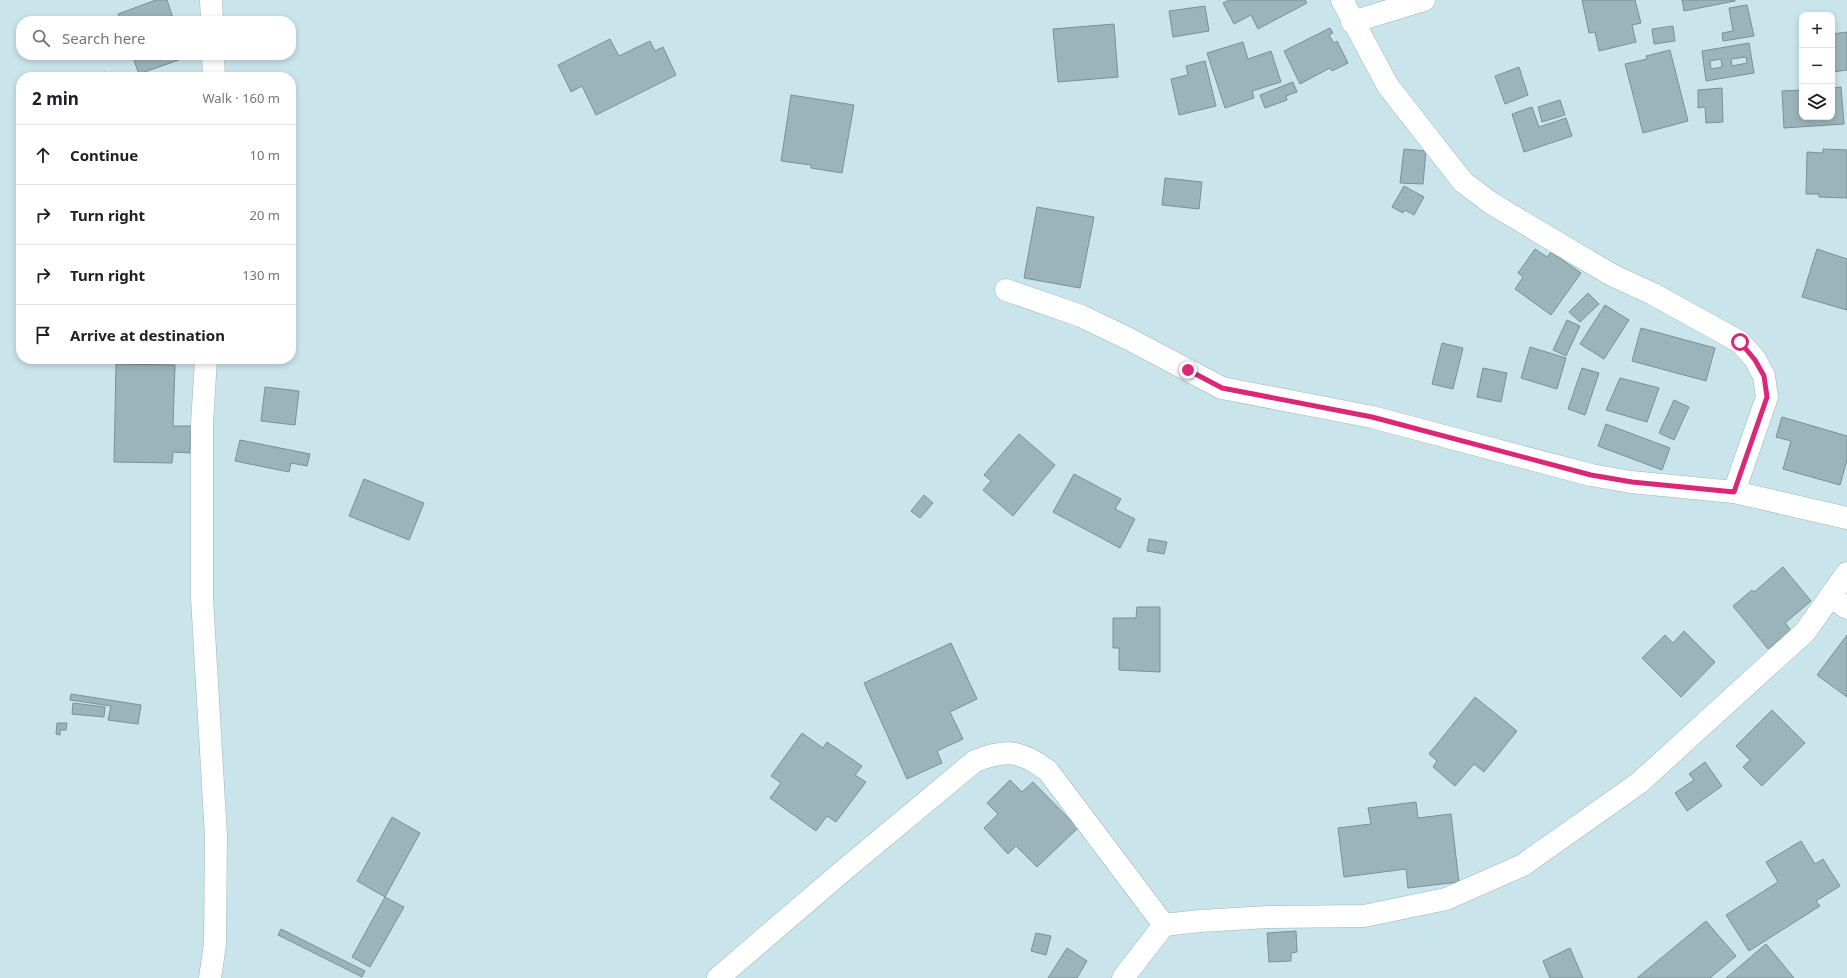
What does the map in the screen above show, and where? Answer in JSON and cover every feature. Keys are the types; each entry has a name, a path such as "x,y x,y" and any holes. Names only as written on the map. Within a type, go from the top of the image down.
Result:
{"street":[{"path":"211,0 212,16"},
{"path":"1342,0 1352,22 1388,86 1463,182 1491,203 1568,250 1740,342 1755,360 1764,376 1767,397 1734,492"},
{"path":"1352,22 1424,0"},
{"path":"213,60 214,72"},
{"path":"1006,290 1081,316 1125,337 1222,388 1372,417 1591,475 1632,482 1734,492 1847,518"},
{"path":"206,364 202,424 202,598 216,836 215,944 210,978"},
{"path":"1124,978 1164,925 1268,917 1364,916 1446,899 1523,865 1639,783 1839,602 1847,573"},
{"path":"718,978 844,870 975,761 994,754 1013,753 1032,759 1048,770 1164,925"}],"building":[{"path":"156,0 167,0 172,16 119,16 118,14"},
{"path":"1229,0 1305,0 1307,3 1258,29 1251,15 1234,24 1223,3"},
{"path":"1582,0 1635,0 1641,23 1632,25 1636,42 1599,51 1595,32 1589,33"},
{"path":"1682,0 1735,0 1735,1 1684,11"},
{"path":"1747,5 1754,36 1723,41 1722,33 1733,31 1729,8"},
{"path":"1205,6 1209,31 1173,37 1169,11"},
{"path":"1114,24 1118,77 1058,82 1053,29"},
{"path":"1673,26 1675,41 1654,44 1652,29"},
{"path":"1330,28 1333,33 1329,35 1334,43 1337,41 1348,63 1332,71 1330,68 1300,84 1284,51"},
{"path":"1847,32 1847,70 1835,72 1835,34"},
{"path":"610,39 619,56 650,41 655,51 663,47 676,75 596,115 582,86 571,92 558,65"},
{"path":"1243,42 1248,59 1271,51 1281,82 1252,91 1254,98 1225,108 1207,53"},
{"path":"1749,43 1754,73 1706,81 1702,51","holes":["1746,57 1747,63 1732,66 1731,59","1721,59 1722,67 1711,69 1710,61"]},
{"path":"1670,50 1688,121 1643,133 1625,64 1647,59 1646,56"},
{"path":"134,60 179,60 145,72 138,72"},
{"path":"1205,61 1216,106 1179,115 1171,79 1188,75 1186,66"},
{"path":"1519,67 1528,95 1505,104 1495,76"},
{"path":"1293,82 1297,92 1286,96 1287,100 1265,108 1260,95"},
{"path":"1841,87 1844,124 1784,128 1782,91 1799,90 1799,120 1835,120 1835,88"},
{"path":"1722,88 1723,122 1706,123 1705,107 1698,108 1698,90"},
{"path":"791,95 854,105 842,173 811,168 811,165 781,161"},
{"path":"1560,100 1565,115 1542,122 1538,107"},
{"path":"1532,107 1539,127 1566,118 1572,136 1524,152 1512,114"},
{"path":"1404,149 1426,151 1423,184 1400,183"},
{"path":"1823,149 1847,150 1847,198 1819,197 1819,194 1806,194 1807,152 1823,153"},
{"path":"1165,178 1202,182 1199,209 1162,205"},
{"path":"1404,186 1424,197 1414,215 1405,210 1403,213 1392,207"},
{"path":"1037,207 1094,217 1080,288 1024,278"},
{"path":"1535,249 1547,257 1551,252 1581,273 1551,315 1515,289 1523,277 1518,273"},
{"path":"1817,249 1847,259 1847,310 1802,297"},
{"path":"1588,293 1599,304 1580,322 1569,312"},
{"path":"1605,305 1629,320 1604,359 1580,344"},
{"path":"1567,320 1580,326 1566,356 1553,350"},
{"path":"1641,328 1715,348 1706,381 1632,361"},
{"path":"1442,343 1463,348 1453,389 1432,384"},
{"path":"1530,347 1566,358 1557,389 1521,378"},
{"path":"116,364 175,365 173,426 191,426 190,453 173,452 172,463 114,462"},
{"path":"1483,368 1507,373 1501,402 1477,397"},
{"path":"1582,368 1599,373 1585,415 1568,409"},
{"path":"1620,378 1659,388 1647,422 1606,410"},
{"path":"265,387 299,391 295,425 261,421"},
{"path":"1674,400 1689,407 1674,440 1659,433"},
{"path":"1782,417 1847,436 1847,460 1840,485 1783,469 1791,441 1776,437"},
{"path":"1606,424 1670,448 1662,470 1598,446"},
{"path":"1019,434 1055,465 1013,516 983,490 991,481 984,475"},
{"path":"240,440 310,454 307,466 291,463 289,472 235,461"},
{"path":"1074,474 1121,499 1115,509 1135,519 1120,548 1053,512"},
{"path":"364,479 424,503 409,540 349,516"},
{"path":"924,495 933,503 920,518 911,511"},
{"path":"1149,539 1167,542 1164,554 1147,551"},
{"path":"1783,567 1811,601 1785,623 1791,630 1768,649 1733,606 1752,590 1754,592"},
{"path":"1137,607 1160,607 1160,672 1119,670 1119,648 1113,648 1113,618 1136,618"},
{"path":"1684,631 1715,662 1681,697 1642,658 1665,635 1673,643"},
{"path":"1847,635 1847,697 1817,675"},
{"path":"951,643 977,699 950,712 963,739 937,751 942,763 907,779 864,683"},
{"path":"71,694 141,705 138,724 108,720 111,706 70,700"},
{"path":"1475,697 1517,731 1484,772 1474,764 1455,786 1433,767 1437,761 1429,754"},
{"path":"73,703 105,707 104,717 72,714"},
{"path":"1772,710 1805,743 1762,786 1743,767 1750,760 1736,746"},
{"path":"57,723 67,723 66,730 60,730 60,735 56,734"},
{"path":"802,733 823,748 827,742 862,766 855,775 866,782 836,822 827,816 816,831 770,798 781,783 771,776"},
{"path":"1705,762 1722,786 1687,811 1675,793 1694,780 1689,774"},
{"path":"1010,780 1022,792 1033,782 1078,828 1037,867 1016,846 1008,854 984,828 998,814 987,803"},
{"path":"1416,802 1418,818 1451,814 1459,882 1408,888 1406,869 1344,877 1338,828 1371,824 1368,808"},
{"path":"392,817 420,833 385,897 357,881"},
{"path":"1801,841 1815,864 1823,859 1840,886 1816,901 1820,906 1749,951 1726,915 1778,882 1766,862"},
{"path":"385,897 404,907 370,967 352,957"},
{"path":"1706,921 1736,956 1710,978 1637,978"},
{"path":"281,929 365,971 362,977 278,935"},
{"path":"1296,931 1297,952 1291,953 1291,961 1269,962 1267,933"},
{"path":"1036,933 1051,936 1046,955 1031,951"},
{"path":"1766,944 1794,978 1726,978"},
{"path":"1067,948 1087,961 1077,978 1048,978"},
{"path":"1570,948 1583,978 1550,978 1543,961"}],"route":[{"path":"1188,370 1222,388 1372,417 1591,475 1632,482 1734,492 1767,397 1764,376 1755,360 1740,342"}]}
